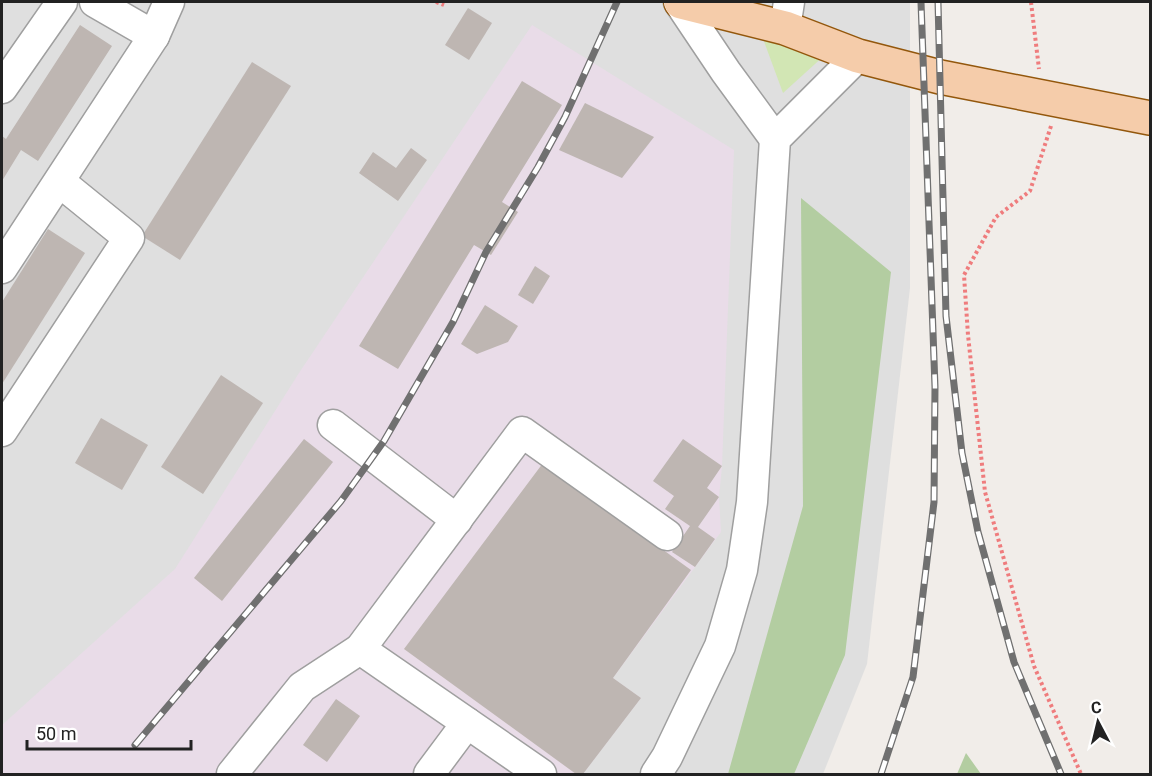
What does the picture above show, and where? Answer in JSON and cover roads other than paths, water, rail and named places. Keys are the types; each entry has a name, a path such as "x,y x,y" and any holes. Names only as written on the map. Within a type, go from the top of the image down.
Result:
{"main road":[{"path":"680,2 787,15 858,56 940,77 1150,118"}],"street":[{"path":"2,88 62,2"},
{"path":"95,2 154,36"},
{"path":"2,268 154,36 169,2"},
{"path":"656,774 667,757 720,646 741,570 752,502 775,139 726,72 680,2"},
{"path":"775,139 858,56"},
{"path":"2,431 129,238 60,182"},
{"path":"333,425 457,519"},
{"path":"232,774 302,687 360,649 522,432 667,535"},
{"path":"360,649 542,774"},
{"path":"429,774 467,723"}],"railway":[{"path":"135,745 341,501 384,441 453,322 486,252 538,167 565,117 617,2"},
{"path":"881,774 913,677 934,502 935,387 921,2"},
{"path":"938,2 946,316 962,453 978,532 1014,662 1061,774"}]}
